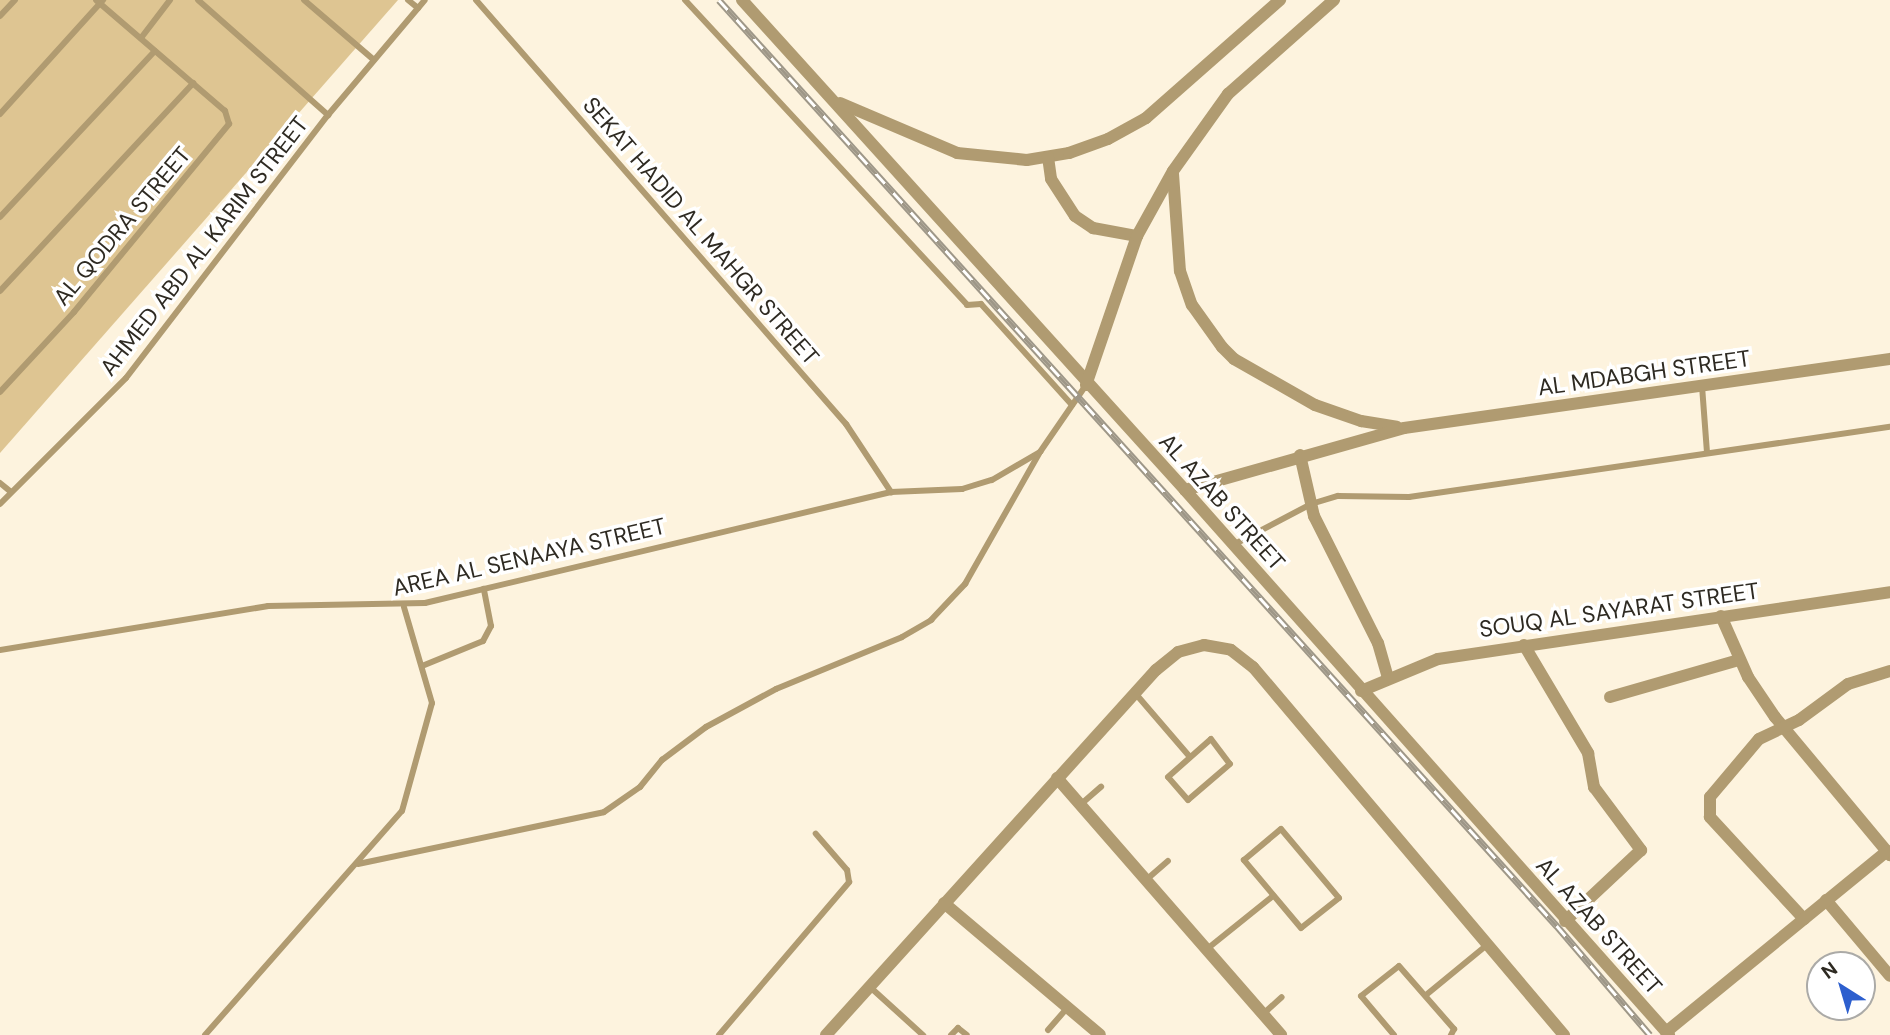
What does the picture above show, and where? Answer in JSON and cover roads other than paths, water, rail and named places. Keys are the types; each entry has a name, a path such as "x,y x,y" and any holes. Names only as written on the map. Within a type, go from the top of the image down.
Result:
{"street":[{"name":"AL AZAB STREET","path":"742,0 1086,385 1185,490 1667,1034"},
{"path":"833,100 957,153 1003,160 1048,157 1089,147 1146,118 1280,0"},
{"path":"1086,385 1136,236 1174,171 1228,94 1334,0"},
{"path":"1048,157 1060,199 1075,216 1093,229 1136,236"},
{"name":"AL MDABGH STREET","path":"1174,171 1180,271 1192,305 1222,347 1234,359 1315,405 1360,421 1404,428"},
{"name":"AL MDABGH STREET","path":"1185,490 1300,455 1404,428 1890,359"},
{"path":"1300,455 1311,504 1378,643 1388,678"},
{"name":"SOUQ AL SAYARAT STREET","path":"1361,691 1427,661 1890,592"},
{"path":"1667,1034 1826,900 1888,853 1783,728 1739,660 1721,616"},
{"path":"826,1035 1135,693 1178,652 1204,645 1231,650 1254,667 1564,1035"},
{"path":"1524,645 1588,753 1594,787 1641,850 1565,921"},
{"path":"1610,697 1739,660"},
{"path":"1804,919 1710,817 1710,797 1744,752 1770,731 1783,728 1831,693 1890,671"},
{"path":"1057,778 1282,1035"},
{"path":"1826,900 1890,976"},
{"path":"944,903 1100,1035"}],"lane":[{"path":"0,16 15,0"},
{"path":"141,38 170,0"},
{"path":"198,0 328,116"},
{"path":"304,0 374,61"},
{"path":"408,0 418,8"},
{"name":"AHMED ABD AL KARIM STREET","path":"0,504 126,378 328,116 425,0"},
{"name":"SEKAT HADID AL MAHGR STREET","path":"476,0 846,424 891,492"},
{"path":"685,0 967,305 981,304 1072,405"},
{"path":"0,114 100,1 192,83 0,291"},
{"path":"0,217 155,51"},
{"name":"AL QODRA STREET","path":"0,392 74,312 229,124 225,111 192,83"},
{"path":"358,864 604,812 640,787 662,760 706,727 776,689 902,637 931,620 965,584 1040,452 1086,385"},
{"path":"1702,386 1707,452"},
{"path":"1233,545 1311,504 1363,494 1409,497 1890,427"},
{"name":"AREA AL SENAAYA STREET","path":"0,650 268,606 404,607 891,492 962,489 992,480 1040,452"},
{"path":"0,483 11,492"},
{"path":"422,666 483,641 491,626 484,589"},
{"path":"205,1035 402,811 416,771 432,703 404,607"},
{"path":"1135,693 1190,757"},
{"path":"1211,739 1231,762 1188,800 1168,777 1190,757 1211,739"},
{"path":"1080,805 1101,787"},
{"path":"1281,829 1339,898 1301,928 1273,896 1244,860 1281,829"},
{"path":"719,1035 849,882 847,870 816,835"},
{"path":"1146,880 1168,861"},
{"path":"1207,949 1273,896"},
{"path":"1426,995 1488,944"},
{"path":"1394,1035 1363,994 1399,966 1454,1029 1451,1035"},
{"path":"870,987 923,1035"},
{"path":"1263,1014 1282,997"},
{"path":"1048,1030 1068,1007"},
{"path":"951,1035 958,1028 967,1035"}],"railway":[{"path":"719,0 1557,926 1650,1035"}]}
